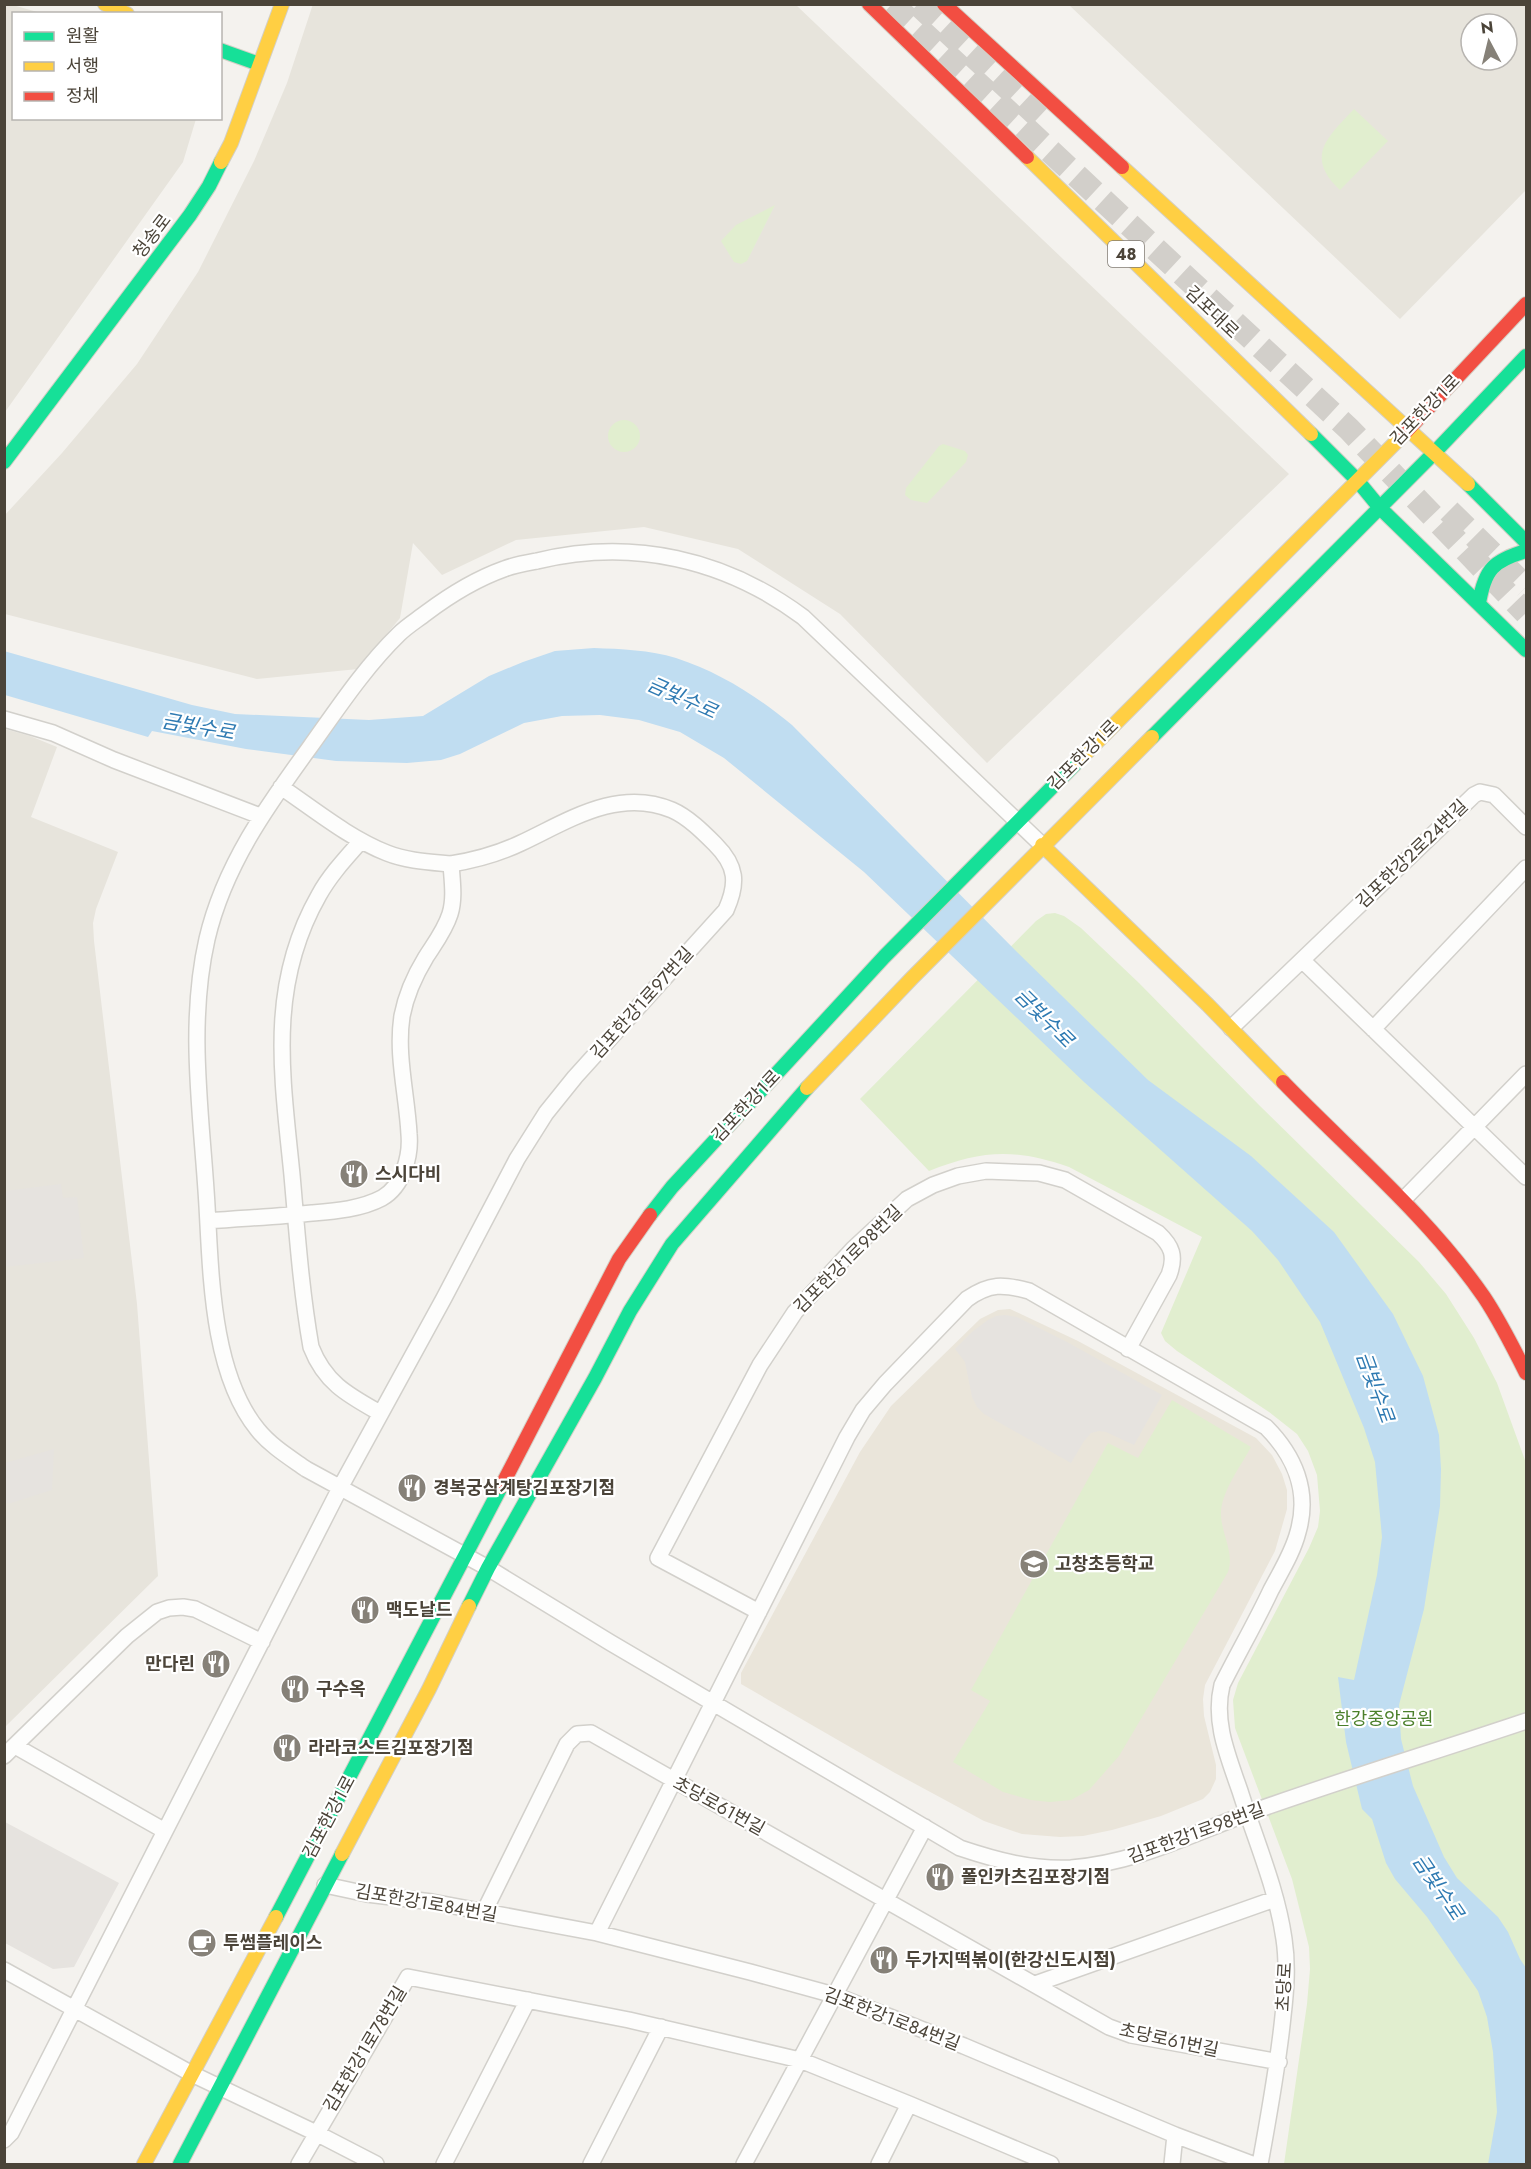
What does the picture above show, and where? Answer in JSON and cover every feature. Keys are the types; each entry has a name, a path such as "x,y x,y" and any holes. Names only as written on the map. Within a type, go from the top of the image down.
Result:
{"street":[{"path":"105,4 123,12"},
{"name":"청송로","path":"4,462 100,337 202,196 231,143 282,4"},
{"name":"김포대로","path":"869,4 1254,378 1357,480 1380,508 1527,650"},
{"path":"944,4 1408,429 1527,542"},
{"path":"222,51 259,64"},
{"name":"김포한강1로","path":"144,2164 337,1803 619,1259 641,1226 672,1186 884,957 1016,820 1201,639 1408,429 1527,304"},
{"name":"김포한강1로","path":"180,2164 325,1885 394,1758 488,1568 630,1311 672,1244 787,1109 912,978 1380,508 1527,356"},
{"path":"465,1555 306,1469 279,1450 258,1430 240,1403 229,1379 221,1352 208,1221 196,1039 200,981 207,939 217,906 228,877 260,816 367,669 401,632 444,600 476,581 506,568 577,553 613,550 655,554 712,568 750,583 803,617 1231,1028 1309,1109 1404,1199 1465,1269 1486,1300 1527,1373"},
{"path":"1479,603 1482,581 1487,571 1506,557 1527,550"},
{"path":"4,719 53,733 114,760 260,816"},
{"name":"김포한강1로97번길","path":"284,783 361,842 399,857 451,864 489,856 519,844 581,813 608,804 654,805 674,811 702,831 723,852 734,873 734,892 726,910 603,1046 546,1113 517,1159 340,1488"},
{"name":"김포한강2로24번길","path":"1231,1028 1474,795 1480,792 1494,795 1527,827"},
{"path":"361,842 336,870 320,893 307,917 295,949 285,983 282,1060 307,1326 311,1347 317,1364 331,1381 349,1396 380,1413"},
{"path":"208,1221 350,1209 385,1197 404,1172 409,1153 409,1135 402,1065 402,1017 414,980 450,914 453,895 451,864"},
{"path":"1373,1029 1527,868"},
{"path":"1302,960 1527,1178"},
{"path":"1404,1199 1527,1074"},
{"name":"김포한강1로98번길","path":"759,1612 658,1558 754,1376 789,1321 853,1249 907,1199 933,1185 958,1176 986,1171 1039,1173 1065,1180 1158,1233 1168,1242 1173,1253 1173,1264 1128,1349"},
{"path":"597,1934 847,1437 863,1410 885,1384 974,1294 995,1285 1029,1291 1128,1349"},
{"name":"초당로","path":"1128,1349 1266,1427 1286,1449 1298,1476 1301,1515 1293,1546 1222,1685 1218,1701 1219,1722 1226,1749 1275,1899 1287,1963 1279,2062 1260,2164"},
{"path":"4,2140 11,2133 75,2009 340,1488"},
{"name":"김포한강1로98번길","path":"465,1555 960,1848 995,1860 1043,1868 1072,1868 1132,1857 1319,1789 1521,1723"},
{"path":"165,1831 10,1751 127,1636 157,1612 169,1608 195,1609 262,1642"},
{"name":"초당로61번길","path":"484,1912 567,1744 577,1734 591,1733 1109,2027 1131,2035 1279,2062"},
{"path":"744,2164 925,1827"},
{"name":"김포한강1로84번길","path":"325,1885 367,1894 432,1902 597,1934 834,1995 953,2042 1175,2136"},
{"path":"1035,1984 1275,1899"},
{"path":"4,1970 192,2074 220,2086"},
{"name":"김포한강1로78번길","path":"299,2164 408,1977 661,2027 800,2060 1051,2164"},
{"path":"444,2164 528,2000"},
{"path":"591,2164 661,2027"},
{"name":"김포한강1로78번길","path":"220,2086 376,2164"},
{"path":"879,2164 909,2104"},
{"path":"1172,2164 1175,2136 1252,2164"}],"shaded area":[{"path":"9,4 37,12 12,12 12,120 196,120 183,162 5,412 4,5"},
{"path":"313,4 796,5 1289,474 987,763 840,614 738,549 644,527 516,540 442,575 413,543 400,618 358,669 257,679 5,614 4,516 62,453 137,364 198,272 254,161 287,83"},
{"path":"1069,5 1526,5 1526,190 1400,319"},
{"path":"5,729 57,747 31,817 118,852 96,909 93,923 137,1304 158,1576 5,1727"},
{"path":"61,1184 63,1198 77,1197 84,1258 5,1267 5,1191"},
{"name":"고창초등학교","path":"1010,1309 1078,1341 1256,1438 1272,1455 1287,1490 1287,1509 1275,1551 1205,1685 1204,1716 1216,1765 1216,1779 1210,1792 1203,1799 1161,1816 1083,1836 1022,1834 984,1821 895,1773 741,1684 741,1673 860,1452 891,1406 980,1319 998,1310"},
{"path":"1005,1315 1017,1317 1067,1342 1162,1395 1134,1445 1106,1432 1091,1433 1071,1463 984,1414 977,1407 972,1397 965,1362 955,1349 988,1320"},
{"path":"54,1449 52,1490 5,1503 5,1463"},
{"path":"5,1822 119,1883 74,1967 53,1969 5,1943"}],"green space":[{"path":"1354,109 1388,141 1340,190 1323,167 1322,157 1329,138"},
{"path":"775,205 747,261 741,264 734,262 721,241 736,225"},
{"path":"624,420 635,425 640,436 635,447 624,452 613,447 608,436 613,425"},
{"path":"943,444 965,451 968,455 966,462 927,503 911,500 905,495 906,488"},
{"name":"한강중앙공원","path":"1055,913 1064,916 1081,928 1139,983 1419,1262 1446,1294 1474,1338 1497,1383 1526,1463 1526,2164 1284,2164 1307,2004 1309,1947 1292,1879 1235,1728 1233,1700 1238,1683 1318,1527 1320,1511 1317,1475 1308,1451 1297,1434 1269,1412 1177,1351 1165,1341 1161,1333 1202,1237 1069,1167 1050,1161 1015,1154 982,1155 929,1171 860,1099 1036,921 1046,914"},
{"path":"1172,1400 1251,1447 1222,1503 1221,1519 1230,1557 1228,1572 1119,1756 1089,1790 1071,1800 1050,1802 1031,1800 1003,1792 953,1762 990,1701 971,1690 1108,1443 1138,1458"}],"water":[{"name":"금빛수로","path":"594,648 656,653 692,664 737,686 792,725 1017,952 1148,1080 1251,1156 1334,1232 1393,1314 1423,1376 1439,1435 1441,1469 1440,1506 1424,1609 1399,1705 1401,1739 1413,1786 1444,1857 1457,1878 1498,1917 1526,1968 1526,2164 1488,2164 1497,2112 1493,2052 1487,2017 1478,1991 1427,1917 1395,1879 1386,1863 1372,1819 1362,1809 1346,1742 1338,1677 1354,1680 1377,1575 1382,1537 1375,1462 1364,1428 1320,1322 1278,1260 1252,1231 1084,1082 864,872 724,758 680,732 639,720 600,715 562,716 524,723 460,754 441,760 407,763 336,761 246,749 152,731 148,737 5,695 4,651 192,705 235,714 369,720 423,716 489,676 523,662 555,651"}],"tunnel":[{"path":"892,4 1349,429 1526,613"},
{"path":"918,4 1039,117"},
{"path":"1449,511 1526,587"}],"traffic: fast":[{"path":"222,51 259,64"},
{"path":"4,462 190,215 221,162"},
{"path":"1152,737 1434,453 1526,356"},
{"path":"1311,434 1357,480 1380,508 1526,650"},
{"path":"1468,484 1526,542"},
{"path":"1479,603 1484,582 1492,568 1526,551"},
{"path":"650,1215 672,1187 884,957 1079,760"},
{"path":"469,1606 630,1311 672,1244 807,1088"},
{"path":"276,1917 501,1487"},
{"path":"180,2164 342,1854"}],"traffic: slow":[{"path":"105,4 123,12"},
{"path":"221,162 231,143 282,4"},
{"path":"1027,157 1311,434"},
{"path":"1122,167 1468,484"},
{"path":"1079,760 1402,436"},
{"path":"807,1088 912,978 1152,737"},
{"path":"1042,845 1208,1005 1283,1082"},
{"path":"342,1854 429,1689 469,1606"},
{"path":"144,2164 276,1917"}],"traffic: jam":[{"path":"869,4 1027,157"},
{"path":"944,4 1122,167"},
{"path":"1402,436 1526,304"},
{"path":"1283,1082 1388,1185 1439,1239 1484,1297 1526,1373"},
{"path":"501,1487 619,1259 650,1215"}],"place":[{"name":"스시다비","path":"354,1174"},
{"name":"경복궁삼계탕김포장기점","path":"412,1488"},
{"name":"고창초등학교","path":"1034,1564"},
{"name":"맥도날드","path":"365,1610"},
{"name":"만다린","path":"216,1664"},
{"name":"구수옥","path":"295,1689"},
{"name":"라라코스트김포장기점","path":"287,1748"},
{"name":"폴인카츠김포장기점","path":"940,1877"},
{"name":"투썸플레이스","path":"202,1943"},
{"name":"두가지떡볶이(한강신도시점)","path":"884,1960"}]}
